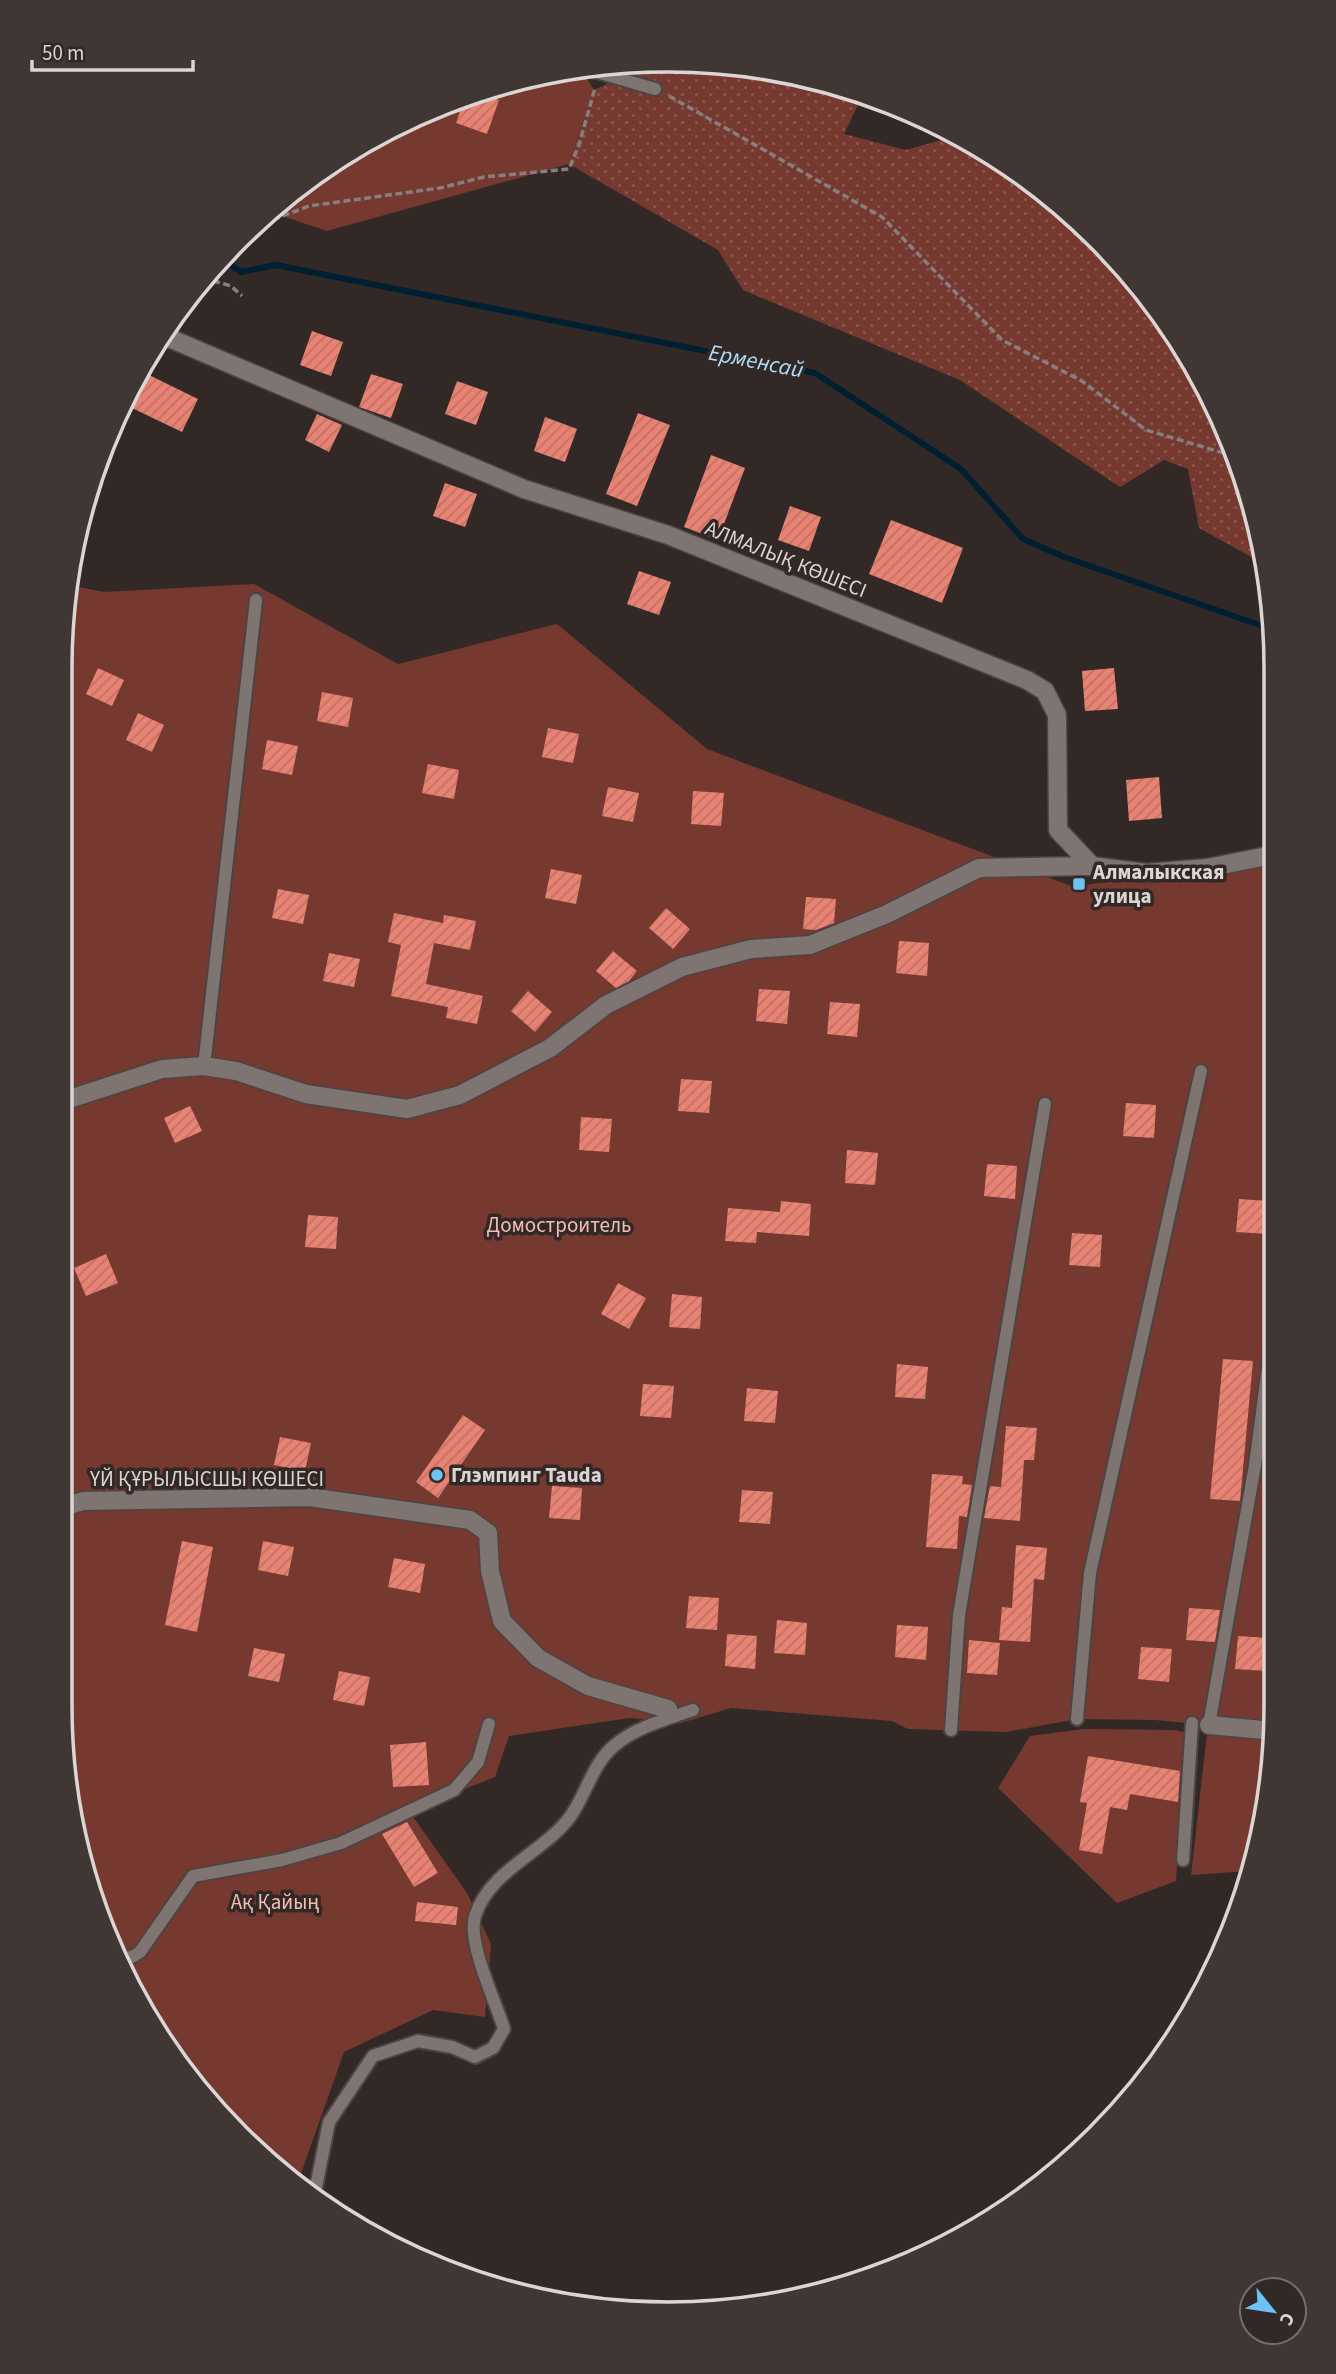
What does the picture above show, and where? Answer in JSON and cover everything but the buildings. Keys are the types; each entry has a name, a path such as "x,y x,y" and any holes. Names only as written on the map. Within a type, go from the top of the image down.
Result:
{"street":[{"name":"АЛМАЛЫҚ КӨШЕСІ","path":"171,339 524,489 668,535 1027,680 1045,691 1057,715 1058,830 1092,866"},
{"path":"72,1098 162,1069 204,1066 236,1071 306,1094 407,1109 460,1095 505,1072 550,1048 606,1005 682,967 751,949 810,945 887,914 979,868 1092,866 1146,873 1207,868 1264,857"},
{"name":"ҮЙ ҚҰРЫЛЫСШЫ КӨШЕСІ","path":"72,1504 83,1500 309,1497 470,1520 488,1533 490,1571 502,1620 538,1658 588,1686 668,1709"},
{"path":"1200,1724 1263,1730"}],"lane":[{"path":"608,75 655,89"},
{"path":"204,1066 256,600"},
{"path":"1077,1719 1090,1573 1200,1071"},
{"path":"951,1730 960,1615 1045,1104"},
{"path":"1183,1860 1200,1724 1255,1465 1264,1397"},
{"path":"316,2187 329,2122 373,2056 418,2041 452,2047 475,2057 493,2048 504,2029 475,1941 474,1918 488,1893 569,1818 596,1767 610,1749 634,1733 692,1710"},
{"path":"128,1958 140,1952 193,1876 282,1860 341,1843 453,1790 478,1762 489,1724"}],"path":[{"path":"278,218 309,206 440,188 484,177 569,169 579,145 599,76"},
{"path":"655,89 716,120 882,217 1002,340 1082,381 1146,430 1224,453"},
{"path":"215,281 231,286 242,296"}],"green space":[{"path":"631,73 707,73 784,83 859,103 844,134 906,150 943,139 999,172 1031,195 1090,246 1141,305 1164,337 1203,404 1219,440 1233,476 1254,558 1199,528 1188,469 1164,460 1120,487 960,380 743,290 718,250 569,164 594,90"},
{"path":"586,78 594,90 569,164 327,231 280,215 337,172 404,133 476,103 552,83"},
{"name":"Домостроитель","path":"254,584 398,664 557,624 707,749 1074,887 1264,856 1264,1706 1259,1784 1241,1872 1191,1875 1208,1725 1155,1720 1077,1719 1006,1732 908,1729 892,1721 731,1708 681,1723 629,1718 509,1736 495,1777 409,1811 467,1893 491,1944 485,2017 433,2010 344,2052 300,2175 246,2128 220,2099 172,2037 133,1970 117,1934 103,1898 83,1822 73,1745 73,629 77,587 104,592"},
{"path":"1084,1729 1174,1730 1187,1733 1176,1881 1117,1903 998,1788 1030,1736"}],"waterway":[{"name":"Ерменсай","path":"230,264 241,272 276,265 815,373 961,469 1023,539 1064,557 1263,626"}],"place":[{"name":"Алмалыкская улица","path":"1079,884"},
{"name":"Глэмпинг Tauda","path":"437,1475"}],"park label":[{"name":"Ақ Қайың","path":"275,1902"}]}
